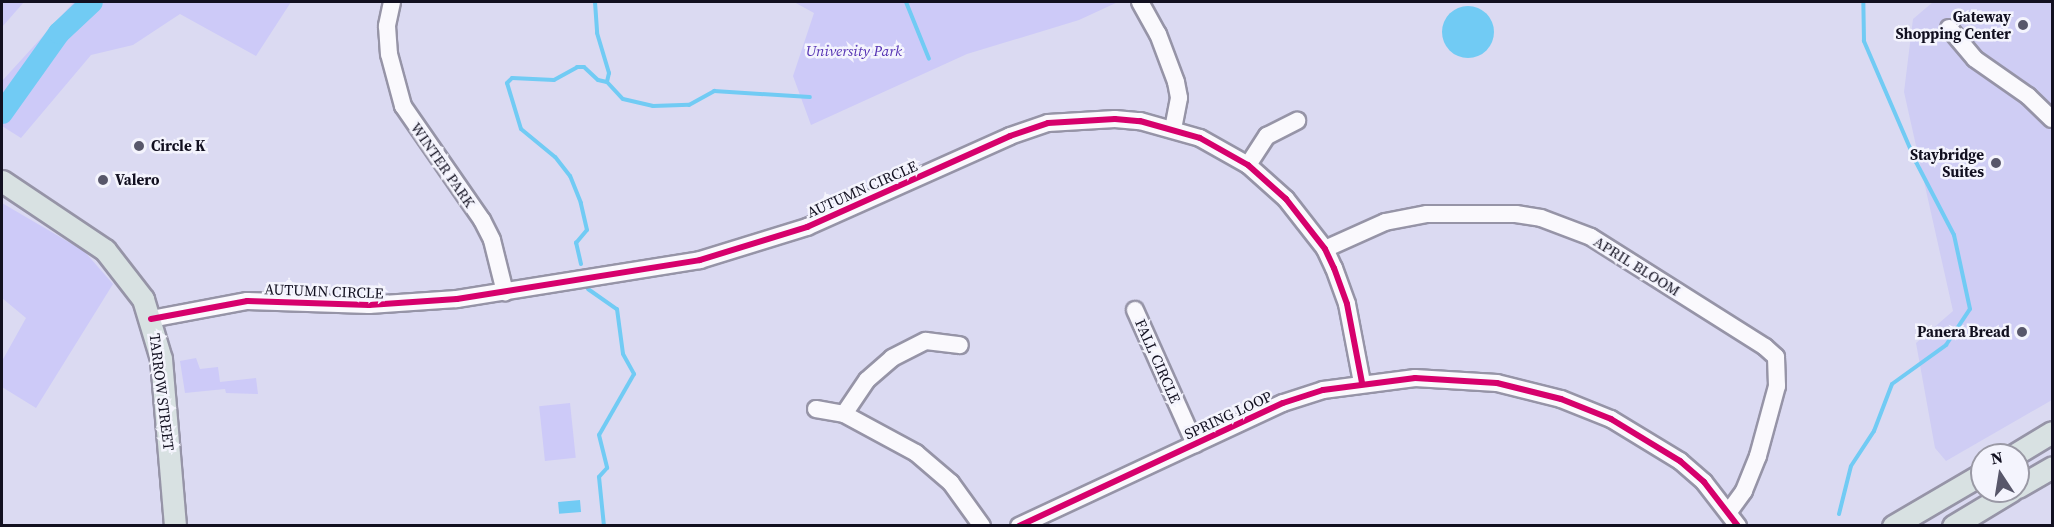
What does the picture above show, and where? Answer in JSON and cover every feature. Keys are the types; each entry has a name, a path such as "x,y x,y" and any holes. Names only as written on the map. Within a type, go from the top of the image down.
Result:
{"main road":[{"name":"TARROW STREET","path":"2,181 77,229 122,268 151,319 161,359 175,525"},
{"path":"2030,445 2052,432"},
{"path":"2030,480 2052,467"},
{"path":"1893,525 1970,481"},
{"path":"1953,525 1991,503"}],"street":[{"name":"WINTER PARK","path":"392,2 387,26 389,54 403,106 482,220 492,240 505,292"},
{"path":"1140,2 1158,34 1176,82 1179,98 1173,129"},
{"path":"1949,28 1975,59 2028,96 2052,119"},
{"name":"AUTUMN CIRCLE","path":"151,319 247,301 406,304 505,292 733,253 807,227 1010,136 1048,123 1115,119 1173,129 1200,138 1248,165 1286,199 1325,249 1347,304 1362,383"},
{"path":"1248,165 1267,136 1297,122"},
{"name":"APRIL BLOOM","path":"1325,249 1385,222 1427,214 1516,214 1541,219 1591,237 1765,347 1776,357 1777,387 1758,456 1734,519"},
{"name":"FALL CIRCLE","path":"1135,310 1195,444"},
{"path":"844,414 867,380 892,358 926,341 960,345"},
{"name":"SPRING LOOP","path":"1019,525 1283,403 1362,383 1415,378 1465,379 1561,399 1611,419 1670,453 1704,482 1734,519"},
{"path":"816,409 844,414 897,442 937,470 965,499 982,525"}],"shaded area":[{"name":"Gateway Shopping Center","path":"1933,2 2052,2 2052,400 1977,443 1970,443 1970,447 1946,461 1935,448 1916,343 1953,311 1904,92 1913,19"},
{"path":"1463,6 1473,6 1487,13 1494,32 1487,51 1473,58 1463,58 1453,54 1446,47 1442,37 1442,27 1446,17 1453,10"},
{"path":"580,500 581,512 559,514 558,502"}],"green space":[{"path":"2,2 24,2 2,27"},
{"path":"74,2 291,2 256,56 180,14 133,45 91,55 21,138 2,126 2,81"},
{"name":"University Park","path":"794,2 1118,2 1079,20 967,54 811,125 793,76 814,13"},
{"path":"2,203 84,251 113,284 36,408 2,387 2,361 26,318 2,298"},
{"path":"196,358 200,369 218,367 220,382 256,378 258,394 226,393 225,389 185,393 180,361"},
{"path":"570,403 576,458 545,461 539,406"}],"waterway":[{"path":"2,113 59,33 92,2"},
{"path":"595,2 597,33 609,73 607,82"},
{"path":"906,2 929,59"},
{"path":"1839,514 1851,466 1874,431 1892,384 1946,345 1970,309 1954,235 1916,162 1864,41 1863,2"},
{"path":"581,264 576,243 587,230 581,203 570,176 555,157 521,129 507,83 512,78 554,80 577,67 584,67 598,80 607,82 623,99 653,106 689,105 714,91 810,97"},
{"path":"588,289 617,309 623,354 634,374 599,435 607,468 599,477 604,526"}],"cycle path":[{"path":"151,319 247,301 369,305 457,299 700,260 807,227 1010,136 1048,123 1115,119 1140,121 1200,138 1248,165 1286,199 1325,249 1334,268 1347,304 1362,383"},
{"path":"1019,526 1283,403 1323,390 1415,378 1497,383 1561,399 1611,419 1680,461 1704,482 1738,526"}],"place":[{"name":"Gateway Shopping Center","path":"2023,25"},
{"name":"Circle K","path":"139,146"},
{"name":"Staybridge Suites","path":"1996,163"},
{"name":"Valero","path":"103,180"},
{"name":"Panera Bread","path":"2022,332"}]}
